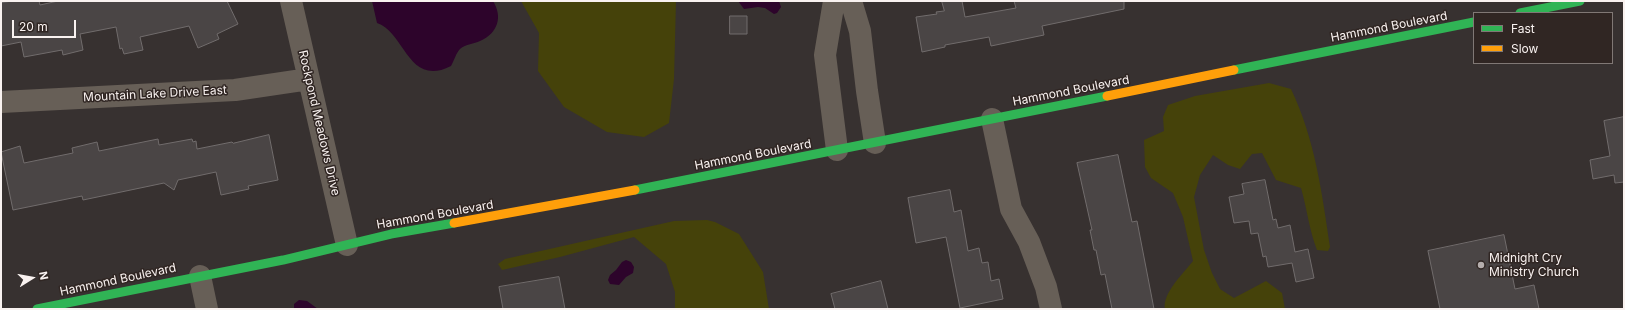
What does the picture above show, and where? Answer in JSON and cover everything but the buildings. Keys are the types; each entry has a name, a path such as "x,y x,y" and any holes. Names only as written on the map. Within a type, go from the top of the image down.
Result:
{"street":[{"name":"Rockpond Meadows Drive","path":"291,1 347,245"},
{"path":"834,1 825,55 837,150"},
{"path":"850,1 860,31 875,143"},
{"path":"1525,12 1580,1"},
{"name":"Hammond Boulevard","path":"37,309 284,260 391,234 575,202 1473,22"},
{"name":"Mountain Lake Drive East","path":"1,102 235,90 309,79"},
{"path":"992,119 1011,209 1029,242 1046,287 1050,309"},
{"path":"200,276 207,309"}],"shaded area":[{"path":"372,1 493,1 498,13 498,19 495,29 486,38 460,49 451,66 437,71 425,70 408,56 386,28 377,23"},
{"path":"521,1 676,1 674,79 669,123 644,137 607,132 564,107 538,71 539,33"},
{"path":"738,1 779,1 781,7 777,13 774,14 765,8 758,7 744,9"},
{"path":"1269,83 1291,89 1299,108 1312,147 1330,247 1328,251 1317,250 1301,188 1276,180 1262,153 1252,154 1240,169 1228,165 1213,155 1200,175 1194,197 1204,250 1212,273 1220,289 1234,298 1266,281 1282,293 1285,309 1165,309 1165,303 1170,290 1193,261 1183,217 1173,193 1151,178 1145,167 1144,140 1164,131 1163,117 1168,105 1195,96"},
{"path":"707,220 715,222 739,234 763,272 769,309 675,309 675,292 666,264 634,237 560,257 502,270 498,264 505,259 674,221"},
{"path":"626,260 631,262 634,267 633,273 626,277 619,285 610,284 608,280 610,275 622,262"},
{"path":"299,300 307,301 318,309 294,309 294,304"}],"traffic: fast":[{"path":"1525,12 1580,1"},
{"path":"1234,70 1473,22"},
{"path":"635,190 1107,96"},
{"path":"37,309 283,260 391,234 454,223"}],"traffic: slow":[{"path":"1107,96 1234,70"},
{"path":"454,223 635,190"}],"place":[{"name":"Midnight Cry Ministry Church","path":"1481,265"}]}
